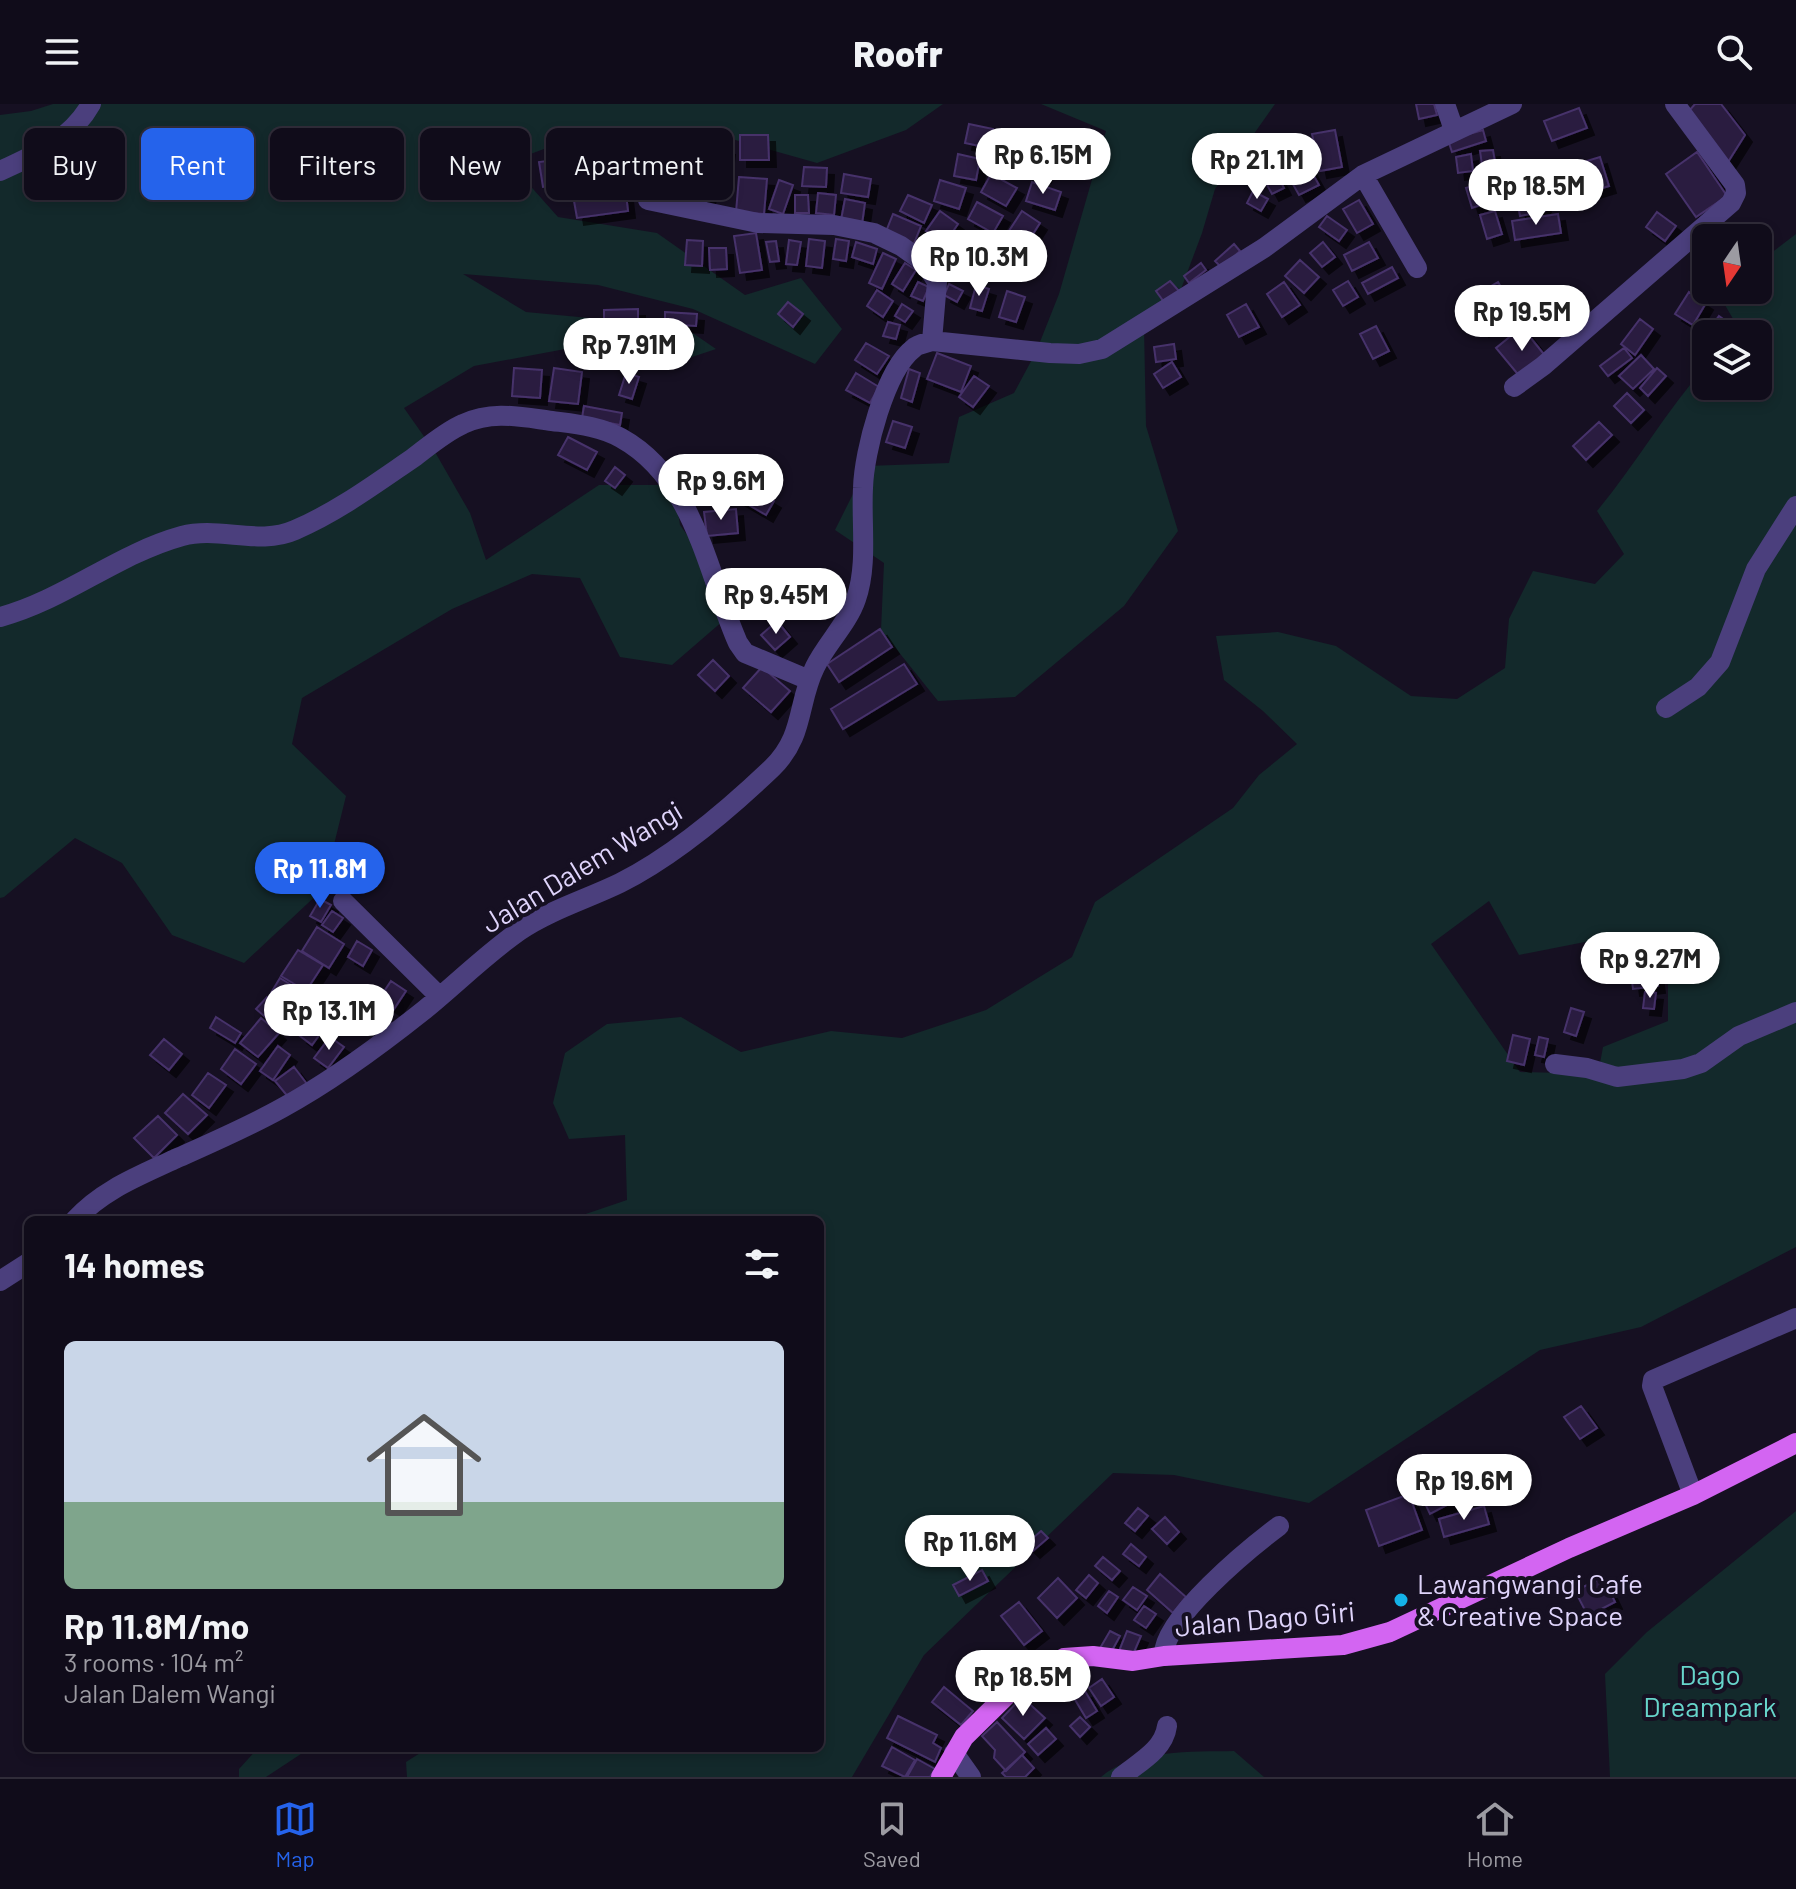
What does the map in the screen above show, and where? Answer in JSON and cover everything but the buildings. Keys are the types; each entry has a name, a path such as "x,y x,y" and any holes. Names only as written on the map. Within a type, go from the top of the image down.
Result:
{"main road":[{"name":"Jalan Dago Giri","path":"941,1777 964,1737 1022,1680 1064,1658 1133,1661 1164,1656 1343,1645 1390,1632 1569,1548 1693,1495 1796,1443"}],"street":[{"path":"0,171 50,147 80,123 91,104"},
{"path":"1445,104 1454,130"},
{"path":"648,200 758,223 834,225 874,233 901,246 926,264 937,282 932,341 1079,354 1102,349 1264,248 1363,175 1512,104"},
{"path":"1514,387 1543,366 1731,203 1736,193 1735,185 1675,104"},
{"path":"1363,175 1417,268"},
{"name":"Jalan Dalem Wangi","path":"80,1216 123,1183 284,1108 332,1078 520,931 543,917 629,878 702,829 775,765 799,726 809,680 856,600 861,571 863,484 871,437 884,396 901,362 915,347 932,341"},
{"path":"0,617 30,609 148,548 183,536 214,532 258,537 291,532 358,495 460,425 483,415 510,415 591,426 620,436 645,454 679,495 696,531 738,643 745,653 809,680"},
{"path":"1666,708 1698,687 1720,662 1756,569 1796,506"},
{"path":"343,901 439,996"},
{"path":"1555,1064 1587,1068 1617,1077 1683,1069 1701,1063 1739,1036 1796,1012"},
{"path":"0,1281 24,1266"},
{"path":"1693,1495 1652,1386 1653,1380 1796,1318"},
{"path":"1164,1656 1163,1649 1171,1632 1189,1607 1256,1543 1279,1526"},
{"path":"1121,1777 1161,1745 1167,1726"},
{"path":"954,1753 971,1777"}],"green space":[{"path":"53,104 943,104 906,130 817,163 733,139 733,128 546,128 546,148 530,154 530,128 420,128 420,200 530,200 530,186 558,217 657,233 745,295 801,278 842,329 815,364 693,309 598,285 463,274 526,312 684,327 716,349 686,359 597,343 474,366 404,408 435,452 470,513 486,560 599,485 674,485 680,525 711,569 724,620 672,665 620,657 580,578 532,574 452,609 302,698 292,744 346,796 323,889 244,963 172,935 122,863 75,838 0,898 0,115"},
{"path":"1041,104 1275,104 1215,189 1178,297 1144,328 1146,426 1178,531 1124,606 1015,697 938,701 881,630 884,563 835,530 867,466 949,463 959,417 1014,393 1036,352 1059,294 1106,131"},
{"path":"1796,234 1796,1247 1641,1327 1540,1350 1309,1503 1174,1475 1113,1473 924,1655 852,1777 407,1777 406,1762 422,1752 824,1752 824,1216 580,1216 627,1200 625,1135 569,1139 553,1103 565,1053 607,1024 681,1017 741,1052 831,1031 902,1038 986,1010 1072,957 1095,902 1233,808 1259,775 1297,744 1263,711 1224,680 1216,636 1278,632 1336,646 1411,696 1457,699 1505,668 1509,619 1533,571 1595,584 1624,554 1597,511 1692,384 1692,400 1772,400 1772,320 1734,320 1724,304 1772,304 1772,252","holes":["1489,901 1519,955 1595,940 1668,960 1668,1021 1603,1047 1598,1074 1520,1072 1431,944"]},
{"name":"Dago Dreampark","path":"1796,1511 1796,1777 1610,1777 1605,1674 1647,1632"},
{"path":"1234,1751 1264,1777 1101,1777 1114,1768 1146,1757 1182,1752"},
{"path":"254,1752 304,1752 266,1777 239,1777 239,1769"}],"place":[{"name":"Lawangwangi Cafe & Creative Space","path":"1401,1600"}]}
